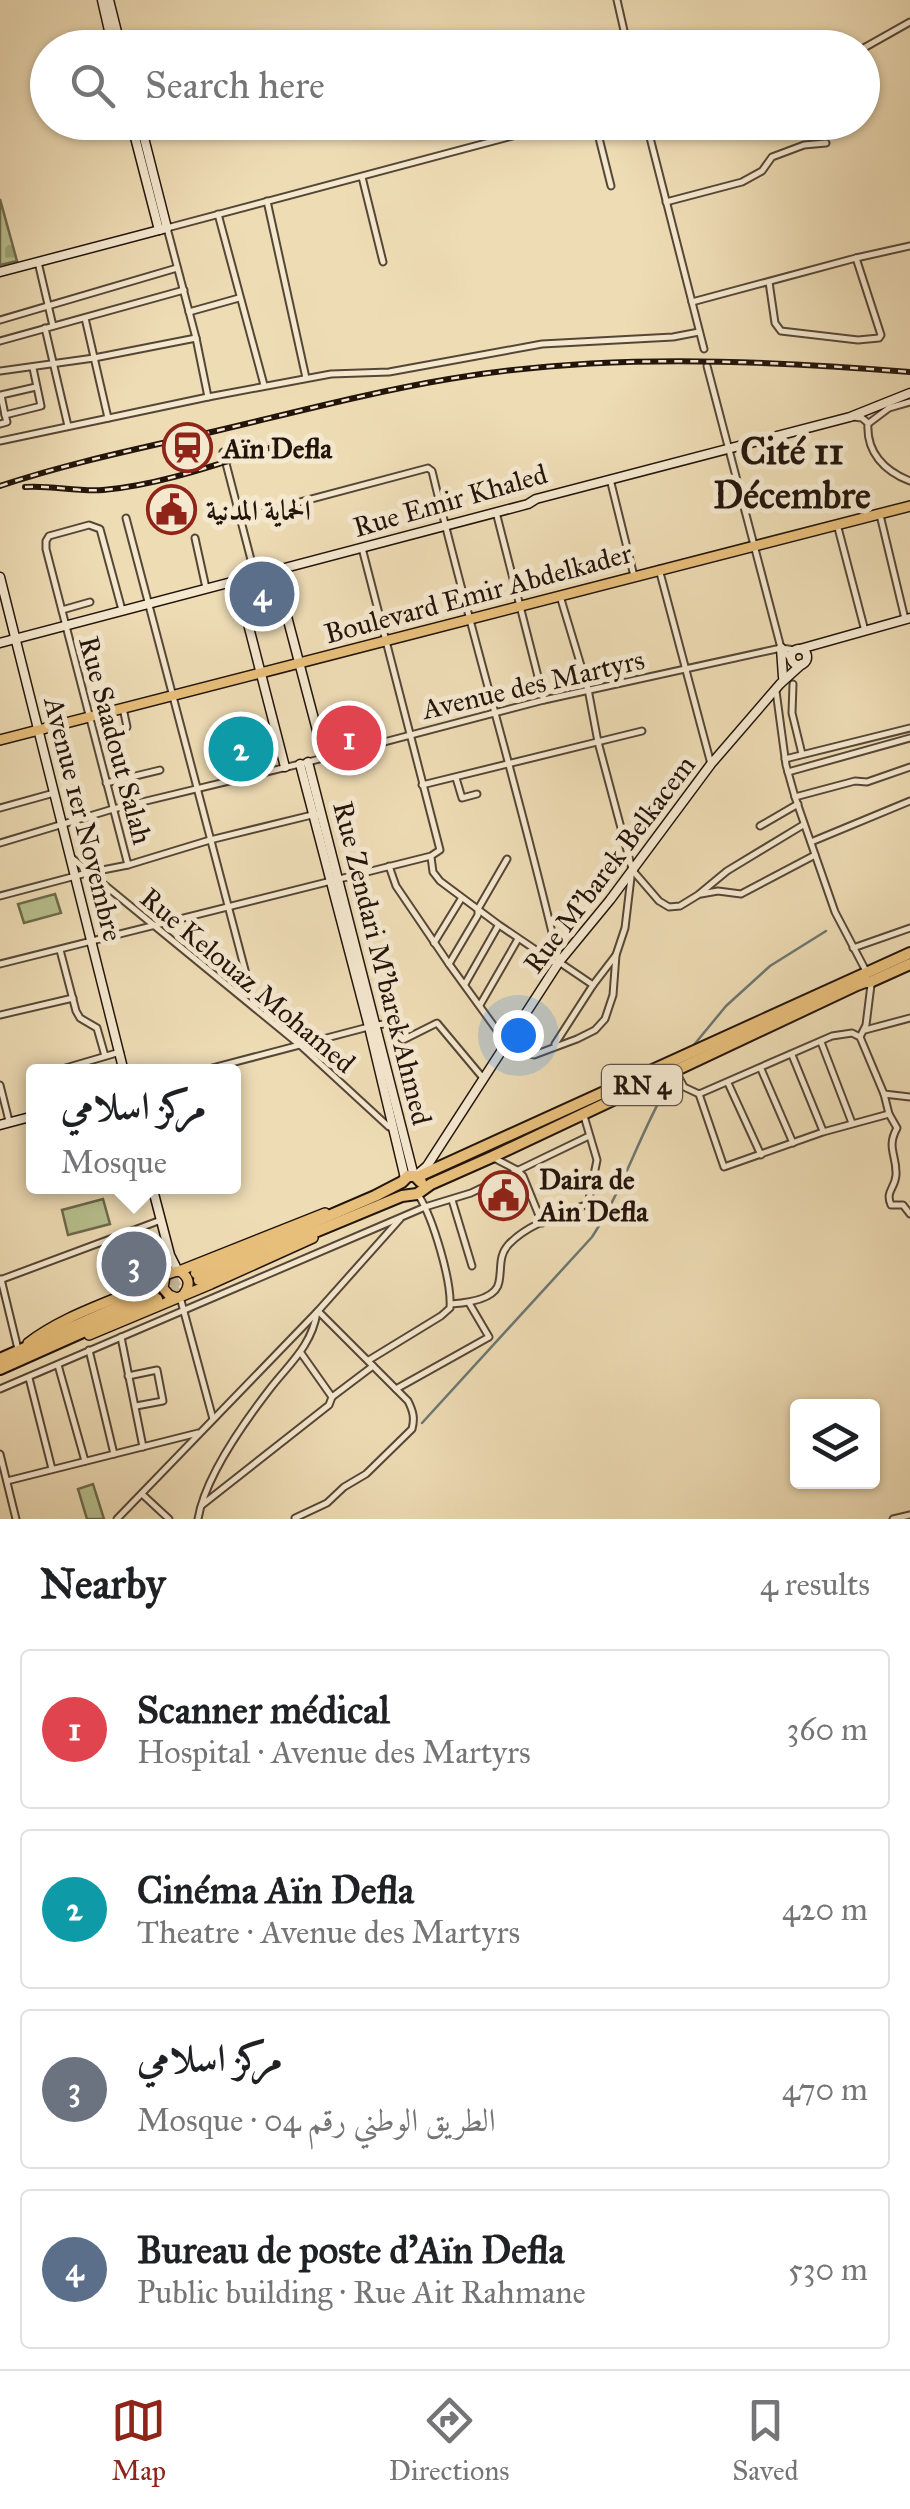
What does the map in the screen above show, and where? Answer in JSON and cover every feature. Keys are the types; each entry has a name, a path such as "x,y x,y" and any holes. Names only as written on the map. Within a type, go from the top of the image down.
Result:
{"highway":[{"name":"RN 4","path":"412,1183 492,1157 868,977 910,953"},
{"name":"RN 4","path":"198,1276 379,1200 868,977 910,964"},
{"name":"RN 4","path":"156,1295 3,1364 18,1351 156,1295"}],"main road":[{"name":"Boulevard Emir Abdelkader","path":"0,740 910,506"},
{"name":"RN 4","path":"18,1351 52,1327 172,1272 315,1216 379,1200"},
{"name":"RN 4","path":"3,1364 52,1350 181,1296 340,1226 379,1200"},
{"path":"172,1272 188,1281 181,1296 165,1292 162,1284 172,1272"}],"street":[{"path":"105,0 110,30"},
{"path":"105,0 115,30"},
{"path":"616,0 624,30"},
{"path":"880,39 910,22"},
{"path":"136,140 184,290 208,397"},
{"path":"144,140 163,229"},
{"path":"0,272 497,140"},
{"path":"599,140 610,186"},
{"path":"650,140 704,349"},
{"path":"666,202 746,181 772,157 804,145 826,144"},
{"path":"362,176 383,262"},
{"path":"267,201 306,378"},
{"path":"218,214 264,386"},
{"path":"692,302 910,246"},
{"path":"769,282 775,323 781,331 858,340 879,338 856,258"},
{"path":"38,262 54,326"},
{"path":"0,320 177,268"},
{"path":"0,340 184,290"},
{"path":"189,312 239,298"},
{"path":"85,318 108,418"},
{"path":"44,328 68,426"},
{"path":"0,440 306,378 389,372 542,344 673,337 698,332"},
{"path":"0,371 196,338"},
{"path":"707,366 781,648 787,772 835,912 868,977 862,1034 896,1128 890,1140 896,1178 888,1202 903,1205 910,1214"},
{"path":"5,414 41,406 33,368"},
{"path":"0,424 7,422 1,395 36,387"},
{"name":"Rue Emir Khaled","path":"0,642 850,417 910,393"},
{"path":"868,423 889,408 910,402"},
{"path":"850,417 868,423"},
{"path":"868,423 867,436 876,456 892,472 910,481"},
{"path":"224,452 255,576"},
{"path":"240,518 428,468 432,471 507,764 534,851 559,963"},
{"path":"610,478 634,576"},
{"path":"496,512 544,700"},
{"path":"798,661 791,655 798,649 908,619 879,513"},
{"path":"126,518 255,1008"},
{"path":"837,524 865,631"},
{"name":"Rue Saadout Salah","path":"122,610 102,532 97,526 51,535 45,546 128,865"},
{"path":"195,538 206,589"},
{"path":"0,964 431,856 440,850 362,548"},
{"path":"658,569 712,764"},
{"path":"275,571 324,758"},
{"name":"Avenue 1er Novembre","path":"0,577 122,1064"},
{"path":"238,581 285,767"},
{"path":"560,596 588,689 632,869 649,892 669,907 680,906 727,871 804,824"},
{"path":"62,610 90,602"},
{"path":"798,661 836,638"},
{"path":"781,648 798,661"},
{"name":"Avenue des Martyrs","path":"0,842 113,809 588,689 781,648 798,649"},
{"path":"798,649 805,652 798,661"},
{"name":"Rue M'barek Belkacem","path":"412,1183 427,1166 559,963 712,764 798,661"},
{"path":"793,684 792,714 802,754"},
{"path":"123,708 127,727"},
{"path":"785,758 910,728"},
{"path":"422,785 642,731"},
{"path":"787,772 910,738"},
{"name":"Rue Zendari M'barek Ahmed","path":"304,763 412,1183"},
{"path":"760,826 797,801 910,768"},
{"path":"106,783 160,770"},
{"path":"456,776 462,798 477,794"},
{"path":"0,808 54,793"},
{"path":"811,842 910,800"},
{"path":"0,896 317,814"},
{"path":"698,895 718,890 742,894 815,854"},
{"path":"431,856 433,872 462,898 498,926 593,985"},
{"name":"Rue Kelouaz Mohamed","path":"71,857 300,1046 389,1127 397,1124"},
{"path":"448,964 507,859"},
{"path":"389,866 396,886 507,1044 534,1055 577,1040 596,1030 605,1019 613,995 632,869"},
{"path":"434,943 462,898"},
{"path":"465,984 498,926"},
{"path":"853,948 910,928"},
{"path":"480,1005 518,938"},
{"path":"60,950 80,1018 98,1028 105,1056"},
{"path":"553,1047 616,955"},
{"path":"0,1016 73,998"},
{"path":"698,1094 832,1036 862,1034 910,1018"},
{"path":"229,1064 385,1024 403,1040 438,1023 484,1080"},
{"path":"820,1042 852,1123"},
{"path":"78,1064 120,1052"},
{"path":"792,1055 823,1132"},
{"path":"761,1068 793,1143"},
{"path":"674,1070 684,1087 698,1094 724,1167 823,1132 889,1114"},
{"path":"728,1084 761,1155"},
{"path":"0,1085 5,1123"},
{"path":"884,1094 910,1097"},
{"path":"451,1304 469,1302 496,1290 503,1251 511,1241 542,1222 588,1204 597,1160 583,1113"},
{"path":"0,1389 402,1217 452,1200 590,1136"},
{"path":"492,1157 523,1176 542,1222"},
{"path":"368,1360 441,1316 451,1304 430,1218 412,1183"},
{"path":"154,1194 172,1272"},
{"path":"452,1200 472,1266"},
{"path":"117,1519 318,1311 402,1217"},
{"path":"18,1351 0,1279 161,1220"},
{"path":"181,1296 213,1420"},
{"path":"396,1388 489,1337 469,1302"},
{"path":"198,1519 210,1478 252,1413 301,1352 313,1331 318,1311"},
{"path":"286,1519 297,1519 328,1503 344,1487 366,1474 412,1429 413,1410 408,1401 318,1311"},
{"path":"121,1337 143,1446"},
{"path":"89,1350 114,1454"},
{"path":"301,1352 332,1397"},
{"path":"58,1365 85,1461"},
{"path":"200,1506 373,1366"},
{"path":"128,1376 157,1370 163,1401 135,1406"},
{"path":"29,1378 52,1469"},
{"path":"7,1482 201,1432"},
{"path":"0,1454 16,1519"},
{"path":"142,1494 168,1519"},
{"path":"894,1519 910,1516"}],"green space":[{"path":"0,199 17,261 0,265"},
{"path":"55,894 61,913 24,923 18,904"},
{"path":"103,1199 110,1224 68,1235 62,1210"},
{"path":"93,1484 104,1519 87,1519 78,1489"}],"waterway":[{"path":"693,1046 726,1006 770,966 826,931"},
{"path":"422,1423 592,1237 667,1087"}],"tunnel":[{"path":"156,1290 191,1275"},
{"path":"157,1299 199,1280"}],"railway":[{"path":"0,486 82,462 363,396 506,371 679,361 910,372"},
{"path":"25,487 93,490 145,484 269,448"}],"place":[{"name":"Aïn Defla","path":"188,448"},
{"name":"الحماية المدنية","path":"171,510"},
{"name":"Bureau de poste d'Aïn Defla","path":"262,594"},
{"name":"Scanner médical","path":"349,738"},
{"name":"Cinéma Aïn Defla","path":"241,749"},
{"name":"Daira de Ain Defla","path":"504,1195"},
{"name":"مركز اسلامي","path":"134,1264"}],"district":[{"name":"Cité 11 Décembre","path":"792,473"}]}
